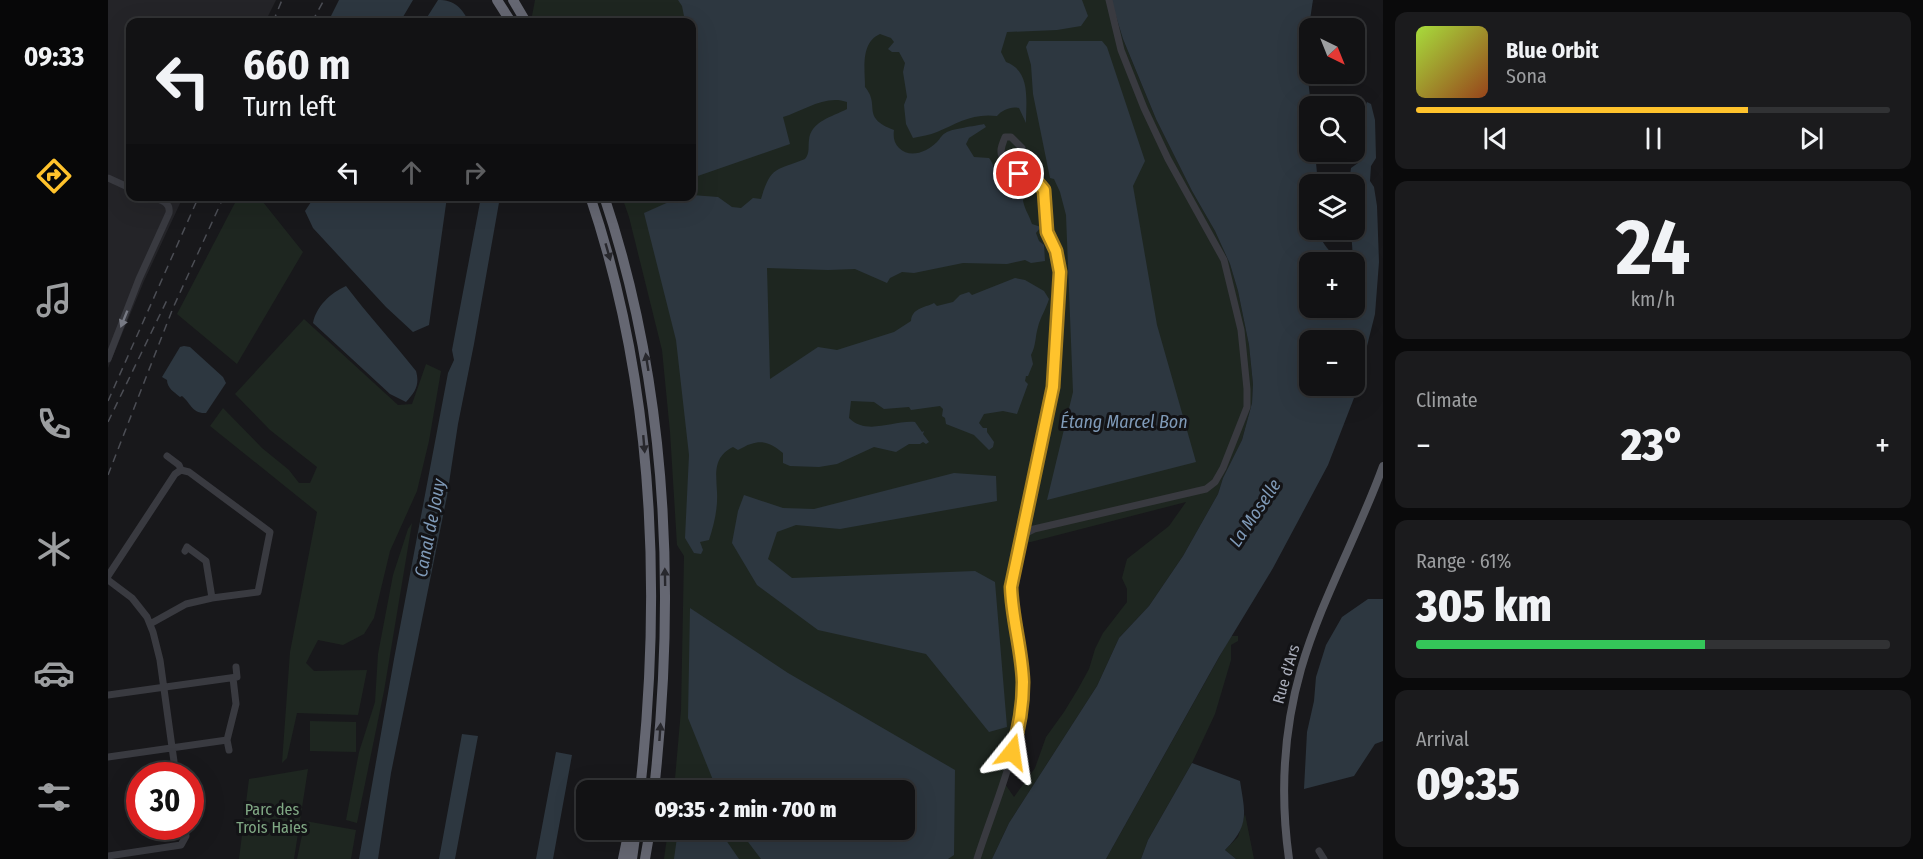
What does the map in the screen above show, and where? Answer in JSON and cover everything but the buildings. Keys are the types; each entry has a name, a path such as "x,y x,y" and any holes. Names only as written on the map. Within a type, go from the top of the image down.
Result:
{"highway":[{"path":"497,0 508,18"},
{"path":"513,0 524,18"},
{"path":"592,201 622,307 644,438 652,587 650,665 641,780"},
{"path":"606,201 621,249 643,339 661,478 665,549 665,635 655,780"},
{"path":"637,780 645,743"},
{"path":"623,859 627,840"},
{"path":"632,859 635,840"},
{"path":"645,859 648,840"},
{"path":"650,840 652,859"}],"main road":[{"name":"Rue d'Ars","path":"1289,859 1283,785 1291,711 1301,669 1315,629 1383,466"}],"street":[{"path":"1022,535 1034,529 1206,489 1215,482 1223,468 1247,407 1241,330 1224,260 1168,159 1144,108 1121,50 1108,0"},
{"path":"977,859 1021,718 1023,681 1012,610 1011,587 1053,387 1060,272 1056,251 1047,232 1044,190 1031,174 1022,148 1011,137 1005,137 1001,148 1002,156 1019,174 1038,183"},
{"path":"108,178 126,186"},
{"path":"108,359 170,208 164,201"},
{"path":"167,456 179,465 181,470"},
{"path":"150,624 186,604 258,592 270,532 189,472 181,470 175,474 108,578 132,598 150,624 156,641 174,762"},
{"path":"185,551 187,547 206,561 212,598"},
{"path":"108,695 233,678 237,677 236,667"},
{"path":"229,750 227,740 236,704 233,678"},
{"path":"108,757 227,740"},
{"path":"108,856 181,845 184,840"},
{"path":"1319,851 1324,859"}],"shaded area":[{"path":"108,0 276,0 267,18 126,18 126,201 181,201 144,281 108,368"}],"green space":[{"path":"535,0 1111,0 1123,39 1156,119 1230,264 1249,345 1253,384 1252,403 1242,440 1223,478 1218,494 1183,556 1149,606 1119,638 1097,686 1009,823 992,859 664,859 667,840 915,840 915,780 675,780 681,710 684,556 677,545 662,350 623,201 696,201 696,18 534,18 532,16","holes":["1186,502 1169,526 1127,559 1122,578 1127,589 1127,602 1103,633 1089,669 1064,712 1046,737 1035,768 1014,797 1003,781 1021,718 1023,681 1011,587 1019,545"]},
{"path":"236,201 262,201 303,252 237,364 177,314"},
{"path":"304,319 398,405 412,404 426,364 441,371 429,441 417,491 390,551 374,618 364,634 343,645 318,640 306,663 314,671 367,670 358,715 297,713 287,758 282,763 290,652 317,512 210,426 223,408 262,448 289,470 299,483 310,483 317,467 270,430 235,394"},
{"path":"412,523 384,691 357,823 346,820 359,752 375,702 378,654 393,575"},
{"path":"1231,636 1238,636 1238,641 1231,645 1231,660 1215,714 1192,763 1148,840 1141,859 1106,859"},
{"path":"310,721 356,722 356,752 310,751"},
{"name":"Parc des Trois Haies","path":"308,769 294,859 239,859 249,779"},
{"path":"1245,814 1254,859 1236,859 1225,850 1238,837"},
{"path":"305,821 356,830 351,859 297,859"}],"water":[{"path":"339,0 413,0 402,18 330,18"},
{"path":"438,0 449,1 457,6 467,18 427,18"},
{"path":"678,0 1082,0 1088,16 1081,26 1057,30 1007,32 1001,52 1006,62 1020,72 1023,79 1026,96 1026,123 1019,108 1013,108 1004,110 997,116 973,117 934,133 913,138 906,124 904,105 907,97 903,72 905,63 899,52 892,52 888,49 894,42 891,38 880,34 874,38 866,50 865,87 872,100 874,116 894,130 895,142 903,151 918,153 933,146 947,132 984,124 986,127 969,138 966,144 974,157 989,158 998,175 1023,196 1032,224 1041,227 1036,233 1039,241 1044,245 1045,261 1031,263 1025,260 1007,264 963,263 914,273 902,272 890,278 887,283 855,269 767,268 770,379 818,347 837,350 894,332 911,321 916,311 934,303 937,306 953,302 960,295 969,292 972,295 1015,278 1025,280 1044,291 1049,299 1039,324 1031,355 1033,364 1026,376 1025,381 1028,384 1017,414 1003,411 984,414 979,423 983,428 987,428 994,442 993,447 989,450 974,435 946,424 942,416 943,409 940,406 911,410 909,407 884,409 874,402 851,401 849,418 856,423 872,427 915,422 922,432 924,431 923,434 929,442 909,444 896,452 874,447 837,464 819,467 790,466 783,463 783,453 772,445 764,443 749,444 738,450 733,447 722,456 717,466 715,516 709,540 700,542 703,550 701,554 694,553 685,538 689,455 676,340 644,213 671,201 696,201 696,195 718,197 732,207 741,208 753,198 761,199 771,175 781,168 805,159 814,128 823,120 847,109 847,102 831,100 783,117 790,144 696,177 696,18 684,18"},
{"name":"La Moselle","path":"1111,0 1313,0 1310,18 1299,18 1299,84 1309,84 1310,96 1299,96 1299,162 1316,162 1317,174 1299,174 1299,240 1322,240 1331,252 1299,252 1299,318 1365,318 1365,252 1353,252 1352,240 1365,240 1365,174 1350,174 1351,168 1358,162 1365,162 1365,107 1367,102 1371,104 1375,120 1376,158 1371,166 1370,181 1374,187 1377,206 1379,262 1375,314 1365,354 1365,330 1299,330 1299,396 1354,396 1354,398 1328,465 1273,568 1219,657 1106,859 992,859 1009,823 1097,686 1119,638 1149,606 1183,556 1218,494 1223,478 1242,440 1252,403 1253,384 1249,345 1230,264 1156,119 1123,39"},
{"name":"Étang Marcel Bon","path":"1029,41 1102,41 1107,47 1145,161 1133,186 1157,325 1196,462 1047,500 1073,392 1066,215 1060,192 1054,179 1050,178 1033,94 1031,65 1026,47"},
{"path":"312,201 446,201 429,325 413,332 386,307 313,228 305,211"},
{"name":"Canal de Jouy","path":"480,201 499,201 447,496 391,773 378,859 359,859 448,373 454,360 452,350"},
{"path":"346,286 416,371 416,388 406,402 390,394 313,323 317,311 325,301"},
{"path":"180,347 190,347 223,377 226,383 206,413 194,410 182,396 180,397 171,390 167,380 162,377"},
{"path":"954,473 996,476 997,501 840,529 796,525 777,532 768,559 792,578 975,571 995,582 1007,727 989,732 926,654 818,630 757,585 732,543 738,511 744,495 783,508 814,509"},
{"path":"1368,599 1383,599 1383,741 1375,744 1354,776 1304,789 1307,732 1314,701 1316,677 1326,645 1342,617"},
{"path":"690,608 788,673 955,770 954,855 948,859 761,859 747,840 915,840 915,780 713,780 688,718"},
{"path":"462,734 478,736 455,859 439,859"},
{"path":"556,752 572,755 553,859 536,859"},
{"path":"1192,763 1240,781 1244,818 1239,833 1225,850 1236,859 1141,859 1148,840"},
{"path":"677,840 726,840 739,859 674,859"}],"railway":[{"path":"275,18 282,0"},
{"path":"314,18 324,0"},
{"path":"108,401 197,201"},
{"path":"108,475 173,308 222,201"},
{"path":"108,422 167,300"}],"route":[{"path":"1012,752 1021,718 1023,681 1012,610 1011,587 1053,387 1060,272 1056,251 1047,232 1044,190 1038,183 1019,174"}]}
